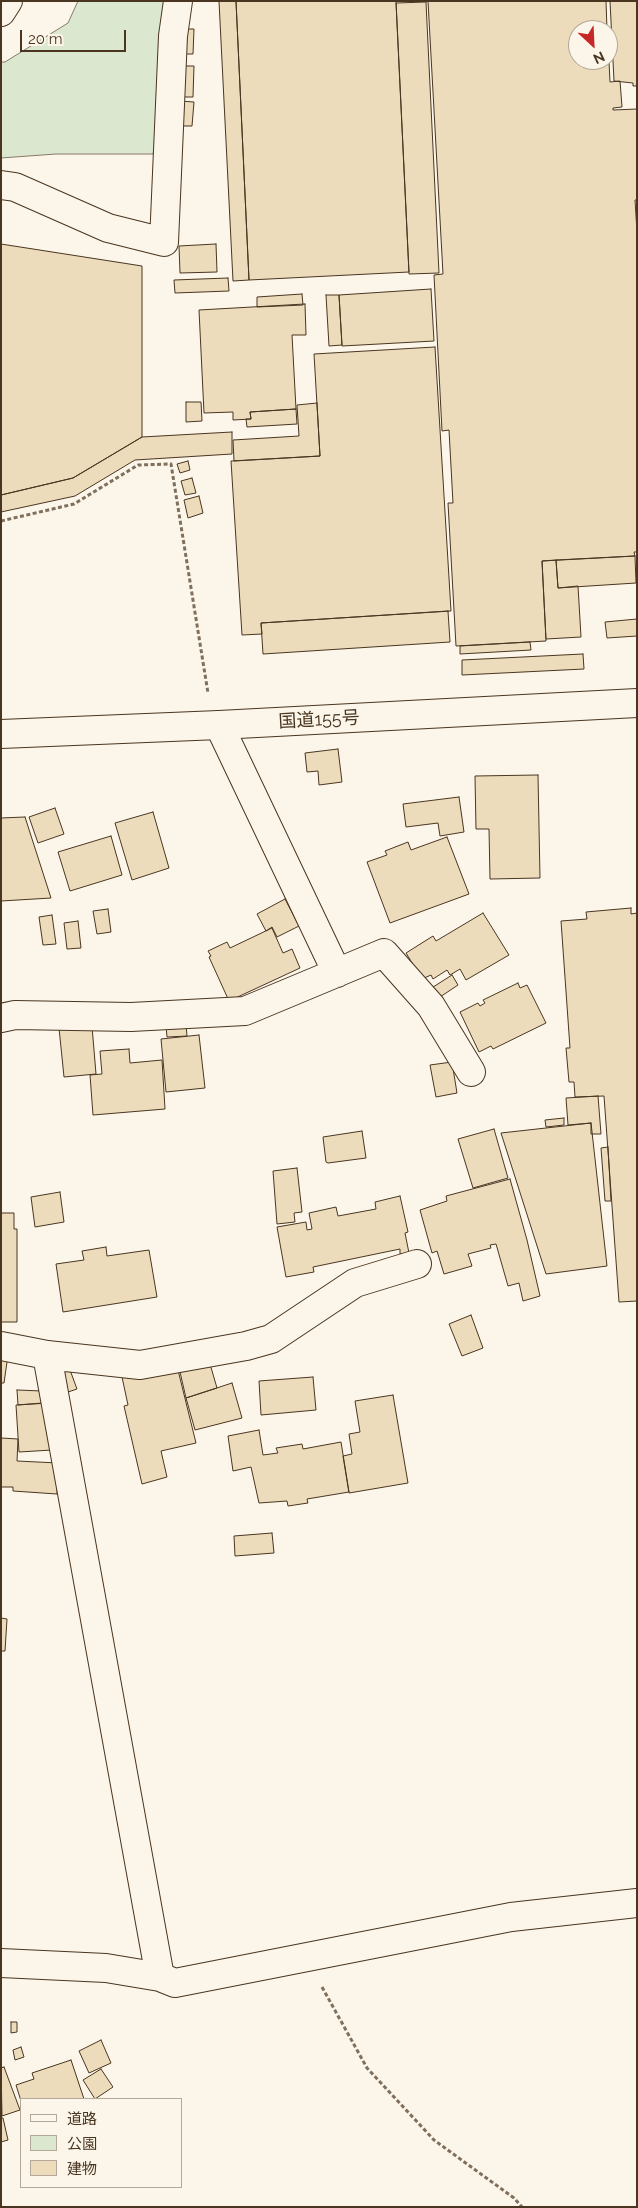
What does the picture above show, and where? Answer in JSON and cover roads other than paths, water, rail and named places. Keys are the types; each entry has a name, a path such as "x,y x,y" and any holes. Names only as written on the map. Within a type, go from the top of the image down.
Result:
{"main road":[{"path":"1,12 8,1"},
{"path":"1,185 16,187 108,228 164,242 173,36 178,1"},
{"name":"国道155号","path":"1,734 219,725 637,703"},
{"path":"219,725 337,973"},
{"path":"1,1041 8,1016 131,1017 245,1012 384,953 431,1006 471,1072"},
{"path":"1,1346 47,1355 140,1365 246,1346 271,1339 355,1283 417,1264"},
{"path":"47,1355 160,1977"},
{"path":"1,1963 106,1968 160,1977 175,1983 511,1918 637,1904"}]}
